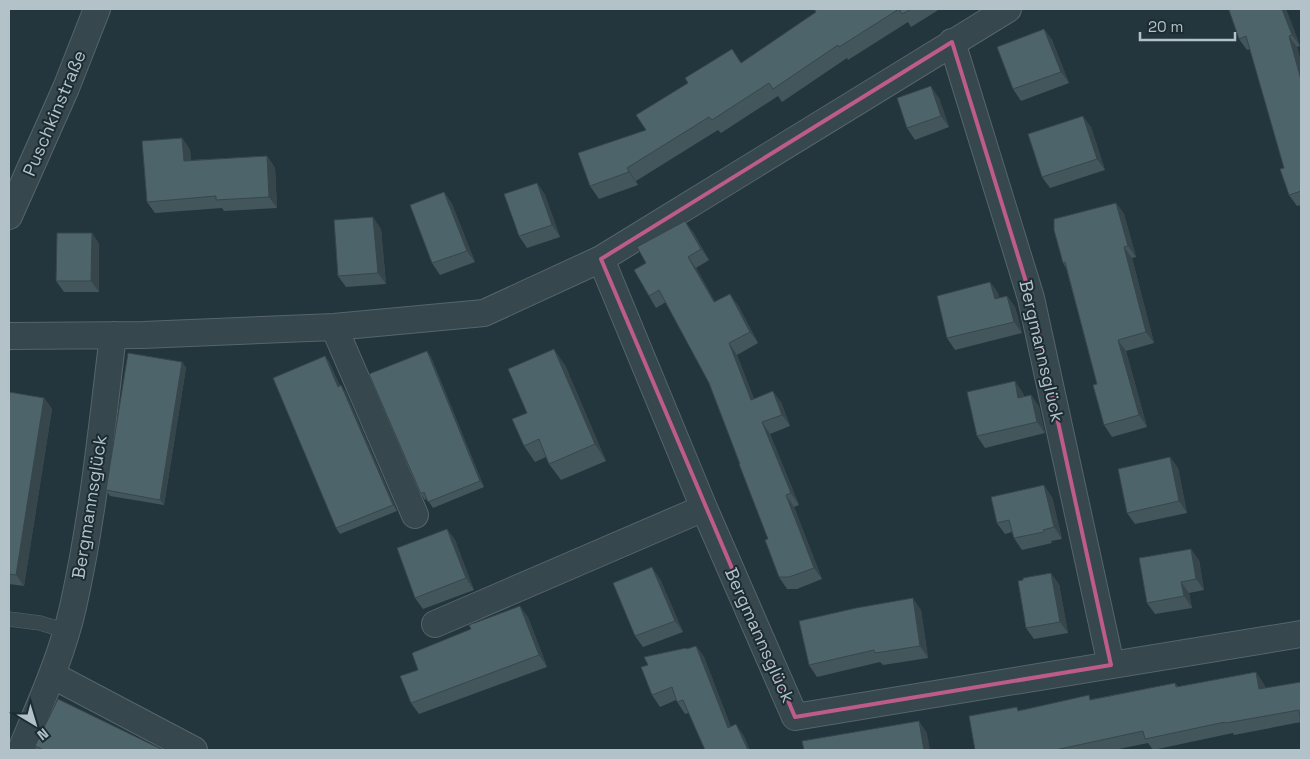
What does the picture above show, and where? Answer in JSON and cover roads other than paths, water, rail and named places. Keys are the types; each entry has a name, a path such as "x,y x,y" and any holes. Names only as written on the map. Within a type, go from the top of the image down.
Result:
{"street":[{"name":"Puschkinstraße","path":"9,216 66,88 97,9"},
{"path":"9,336 113,335 334,327 484,313 600,259 1008,9"},
{"name":"Bergmannsglück","path":"952,42 1031,298 1111,665"},
{"name":"Bergmannsglück","path":"600,259 704,508 795,717 1301,634"},
{"path":"334,327 415,515"},
{"name":"Bergmannsglück","path":"21,750 52,675 73,608 91,508 113,335"},
{"path":"435,624 704,508"},
{"path":"52,675 194,750"}],"lane":[{"path":"9,619 40,623 66,631"}]}
